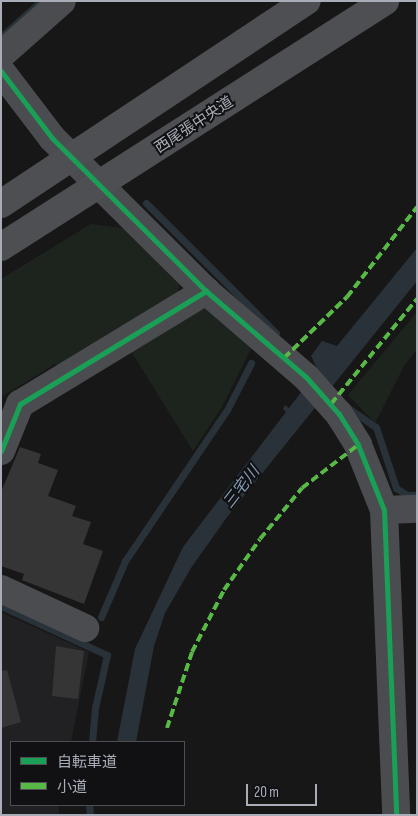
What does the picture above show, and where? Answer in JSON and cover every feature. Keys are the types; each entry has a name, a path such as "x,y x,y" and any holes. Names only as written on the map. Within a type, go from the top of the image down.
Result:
{"main road":[{"path":"1,204 307,1"},
{"name":"西尾張中央道","path":"1,247 100,186 385,1"}],"street":[{"path":"1,55 62,1"},
{"path":"1,71 52,138 206,291 306,377 329,402 358,445 384,510 396,815"},
{"path":"1,452 20,404 206,291"},
{"path":"384,510 417,509"},
{"path":"1,589 85,628"}],"shaded area":[{"path":"91,224 130,229 181,279 176,300 60,372 55,364 1,397 1,279"},
{"path":"192,306 210,306 252,347 222,407 193,451 129,348"},
{"path":"417,312 417,349 404,366 375,423 348,395"},
{"path":"1,612 89,652 71,741 10,741 10,806 59,806 59,815 1,815"}],"water":[{"name":"三宅川","path":"417,248 417,281 227,517 191,568 165,613 154,646 136,741 117,741 135,649 183,547 286,412 283,409 285,405 289,408 318,370 311,356 322,341 337,346"}],"building":[{"path":"20,447 41,454 38,463 58,470 48,496 76,506 72,516 91,522 83,544 103,551 84,604 22,580 24,574 1,566 1,492"},
{"path":"56,646 84,651 78,699 52,696"},
{"path":"7,670 21,722 1,728 1,671"}],"waterway":[{"path":"3,35 41,1"},
{"path":"146,203 276,333"},
{"path":"101,617 125,561 227,410 251,363"},
{"path":"347,407 376,427 396,488 407,495 417,495"},
{"path":"1,606 107,655 95,708 92,741"},
{"path":"89,806 90,815"}],"marked path":[{"path":"284,358 347,297 417,207"},
{"path":"331,404 417,299"},
{"path":"167,728 192,652 224,590 260,539 302,488 358,445"}],"cycle path":[{"path":"1,71 52,138 206,291 306,377 339,414 358,445 384,510 396,815"},
{"path":"1,451 20,404 206,291"}]}
